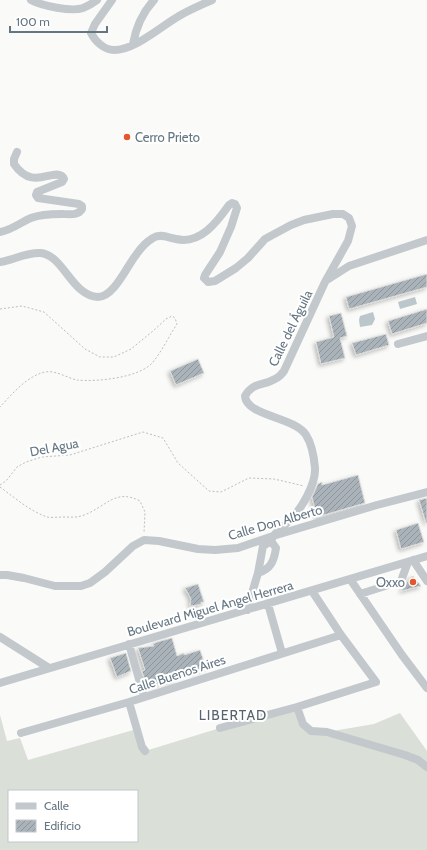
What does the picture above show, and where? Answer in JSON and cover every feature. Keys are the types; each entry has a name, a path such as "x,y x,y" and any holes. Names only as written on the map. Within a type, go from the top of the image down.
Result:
{"street":[{"path":"31,0 44,6 77,9 97,0"},
{"path":"112,0 88,33 100,45 112,50 120,50 133,44 178,17 212,0"},
{"path":"133,44 136,28 144,13 154,0"},
{"path":"0,232 10,229 36,216 46,214 72,214 78,213 82,209 82,206 79,204 38,198 36,195 38,192 61,183 64,180 63,177 58,174 36,178 25,175 14,164 14,159 17,152"},
{"path":"0,262 28,253 47,255 54,260 80,288 91,295 100,296 110,291 118,283 135,256 154,237 161,236 180,240 197,238 217,222 229,205 233,203 237,208 232,224 218,256 204,277 206,280 212,282 233,271 266,240 285,227 317,217 343,214 351,223 350,235 344,250 325,282"},
{"name":"Calle del Águila","path":"247,610 258,573 263,546 299,511 314,478 315,469 313,453 306,435 292,423 252,408 246,402 245,396 250,389 256,385 273,380 284,371 325,282 340,270 349,266 427,240"},
{"path":"398,344 427,336"},
{"name":"Calle Don Alberto","path":"144,540 159,541 198,549 215,550 238,548 377,505 427,492"},
{"path":"258,573 264,571 274,561 276,548 272,538"},
{"path":"0,575 12,576 56,586 81,586 95,579 133,546 144,540"},
{"name":"Boulevard Miguel Angel Herrera","path":"0,683 427,556"},
{"path":"360,594 401,581 410,561 427,582"},
{"path":"350,579 402,655 427,688"},
{"path":"220,728 297,707 376,682 341,635 312,591"},
{"path":"268,604 282,653"},
{"name":"Calle Buenos Aires","path":"21,733 129,702 341,635"},
{"path":"0,637 49,668"},
{"path":"129,644 144,697"},
{"path":"129,702 142,747 145,751"},
{"path":"297,707 301,721 305,727 311,731 327,732 405,755 418,760 427,767"}],"path":[{"path":"0,309 22,306 44,312 85,349 100,357 114,357 131,349 166,319 172,316 175,318 177,324 153,362 141,372 106,380 87,381 71,379 52,372 45,372 34,376 20,387 0,407"},
{"name":"Del Agua","path":"0,485 6,482 17,467 26,462 42,457 70,455 143,432 163,438 178,463 209,491 221,492 249,478 274,478 310,488"},
{"path":"0,487 35,511 49,517 74,518 96,510 113,498 124,495 135,498 140,500 145,512 144,540"}],"shaded area":[{"path":"415,297 417,304 400,309 398,302"},
{"path":"373,312 375,319 372,325 360,327 360,316"},
{"path":"297,707 303,724 327,732 374,724 400,713 427,751 427,850 0,850 0,715 7,741 20,738 28,760 137,729 145,751 220,728"}],"building":[{"path":"427,274 427,287 349,309 346,297"},
{"path":"427,309 427,323 392,334 388,321"},
{"path":"341,313 347,336 340,338 345,358 321,364 316,342 334,337 329,316"},
{"path":"386,334 389,345 356,355 352,343"},
{"path":"198,359 204,373 176,385 170,371"},
{"path":"358,475 365,503 317,517 312,497 318,484 322,482 322,485"},
{"path":"427,498 427,523 426,523 419,500"},
{"path":"418,523 424,542 401,549 396,530"},
{"name":"Oxxo","path":"413,576 421,586 401,591 410,578"},
{"path":"198,584 204,602 190,606 191,599 185,588"},
{"path":"172,638 177,656 200,650 206,668 192,673 191,671 174,677 175,680 147,688 142,671 145,670 138,648 154,646 153,644 157,642"},
{"path":"126,653 131,671 117,677 110,658"}],"place":[{"name":"Cerro Prieto","path":"127,137"},
{"name":"Oxxo","path":"413,582"}],"district":[{"name":"LIBERTAD","path":"233,715"}]}
